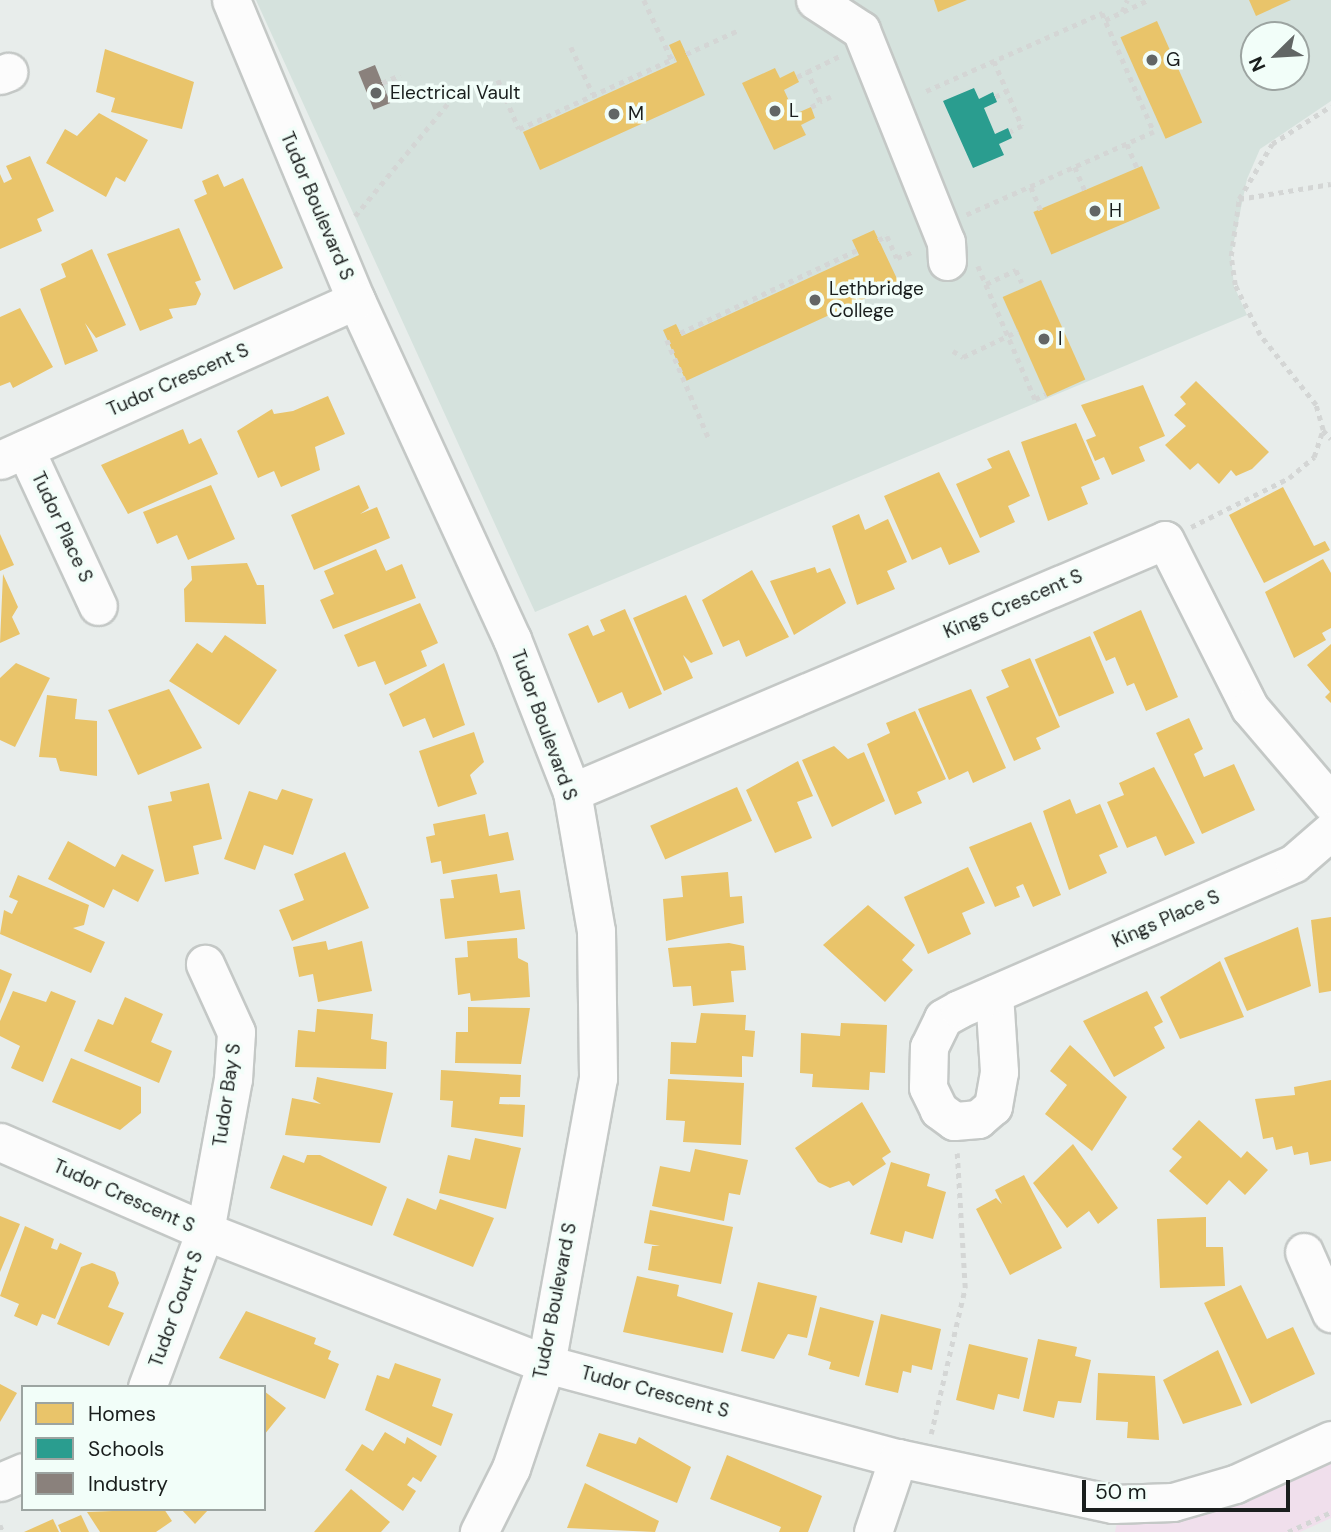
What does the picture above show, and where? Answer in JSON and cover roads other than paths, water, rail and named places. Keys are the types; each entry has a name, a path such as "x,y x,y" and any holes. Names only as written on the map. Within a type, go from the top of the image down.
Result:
{"street":[{"name":"Tudor Boulevard S","path":"231,0 356,300 512,639 572,792 596,931 598,1078 546,1364 511,1468 479,1532"},
{"path":"815,0 862,30 946,242 948,256"},
{"name":"Tudor Crescent S","path":"13,454 356,300"},
{"name":"Tudor Place S","path":"13,454 98,606"},
{"name":"Kings Crescent S","path":"572,792 1166,540 1250,708 1331,803"},
{"name":"Kings Place S","path":"994,994 999,1072 993,1105 978,1119 954,1121 932,1099 929,1047 943,1018 994,994 1294,863 1331,831"},
{"name":"Tudor Bay S","path":"205,964 236,1032 205,1231"},
{"name":"Tudor Crescent S","path":"0,1142 205,1231 546,1364 911,1461 1114,1504 1174,1502 1235,1484 1331,1440"},
{"name":"Tudor Court S","path":"148,1385 205,1231"},
{"path":"1304,1252 1331,1313"},
{"path":"873,1532 911,1461"},
{"path":"0,1482 21,1473"}],"place":[{"name":"G","path":"1152,60"},
{"name":"Electrical Vault","path":"376,93"},
{"name":"L","path":"775,111"},
{"name":"M","path":"614,114"},
{"name":"H","path":"1095,211"},
{"name":"Lethbridge College","path":"815,300"},
{"name":"I","path":"1044,339"}]}
